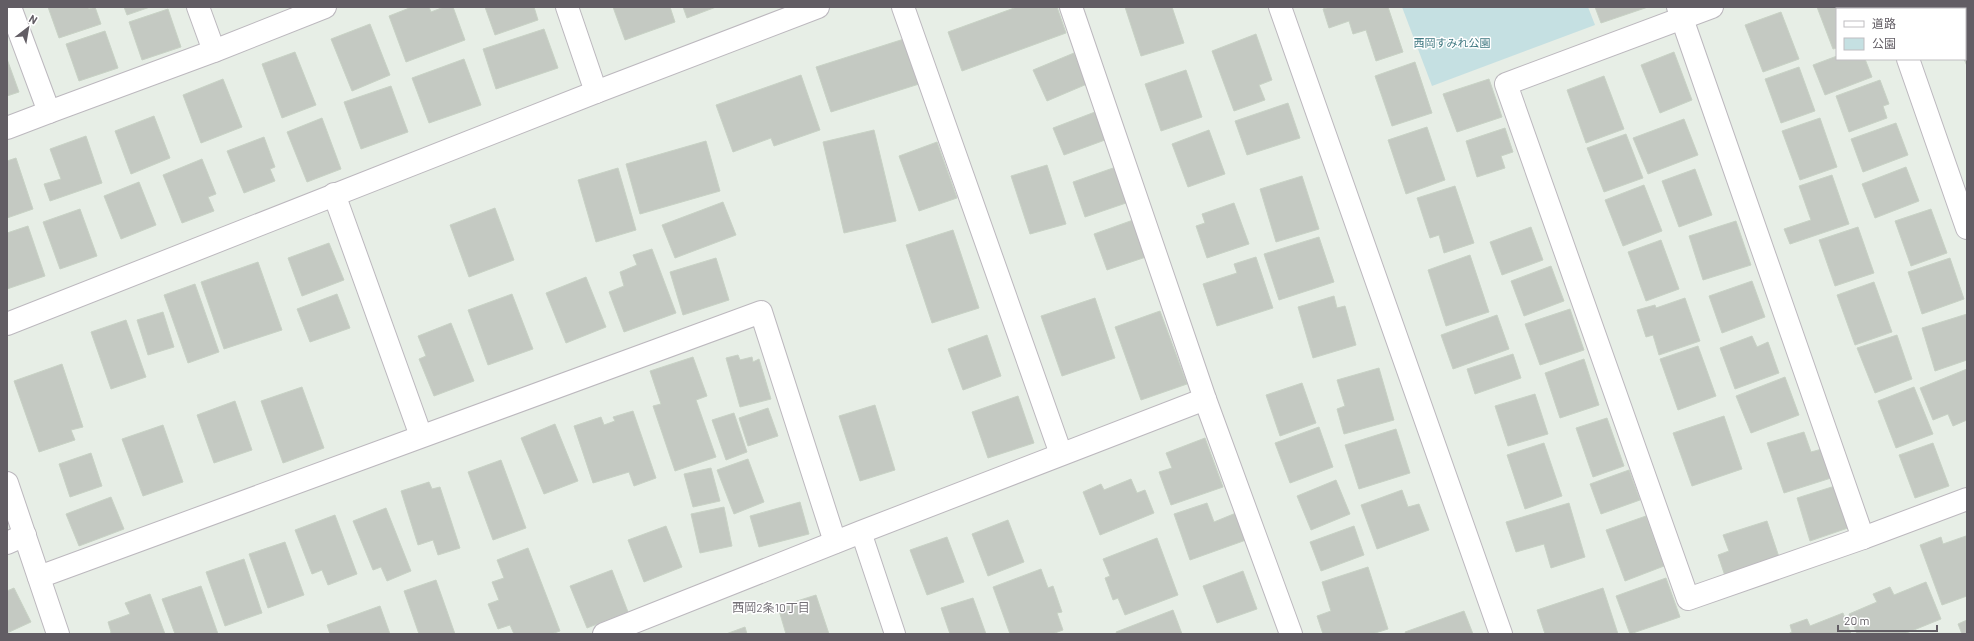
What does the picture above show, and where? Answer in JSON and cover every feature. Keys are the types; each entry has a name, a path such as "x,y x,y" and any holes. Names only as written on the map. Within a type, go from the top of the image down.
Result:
{"street":[{"path":"10,7 49,112"},
{"path":"198,7 214,51"},
{"path":"7,128 214,51 325,7"},
{"path":"567,7 596,92"},
{"path":"7,324 334,194 818,7"},
{"path":"903,7 1061,454"},
{"path":"1071,7 1205,399 1291,634"},
{"path":"1280,7 1502,634"},
{"path":"1712,7 1680,13 1506,84 1688,599 1863,538 1967,499"},
{"path":"1680,13 1863,538"},
{"path":"1908,60 1967,228"},
{"path":"334,194 421,436"},
{"path":"39,577 761,312 835,542"},
{"path":"604,634 835,542 1205,399"},
{"path":"7,483 16,539 39,577 58,634"}],"lane":[{"path":"861,532 895,634"}],"green space":[{"name":"西岡すみれ公園","path":"1402,7 1588,7 1595,25 1432,86"}],"building":[{"path":"48,7 88,7 89,9 95,7 101,24 59,38"},
{"path":"124,7 150,7 127,15"},
{"path":"412,7 429,7 431,12 444,7 453,7 465,40 406,62 389,16"},
{"path":"485,7 534,7 538,20 495,35"},
{"path":"613,7 670,7 675,22 625,40"},
{"path":"683,7 716,7 687,18"},
{"path":"1017,7 1057,7 1066,33 962,71 948,32"},
{"path":"1125,7 1172,7 1184,43 1141,56"},
{"path":"1330,7 1388,7 1403,52 1376,61 1366,30 1353,34 1349,21 1329,28 1323,9"},
{"path":"1595,7 1648,7 1601,23"},
{"path":"1817,7 1867,7 1836,8 1836,48 1833,49"},
{"path":"1936,7 1967,7 1966,8"},
{"path":"168,9 181,47 142,60 129,22"},
{"path":"1781,12 1799,59 1763,72 1745,25"},
{"path":"1966,22 1967,66 1964,60 1966,60"},
{"path":"370,24 390,75 352,91 331,39"},
{"path":"544,29 558,68 496,89 483,49"},
{"path":"105,31 118,68 79,81 66,44"},
{"path":"1256,34 1272,80 1259,85 1265,100 1234,111 1212,51"},
{"path":"904,39 919,84 831,112 816,67"},
{"path":"295,52 316,105 282,118 262,64"},
{"path":"1674,52 1692,100 1660,113 1641,65"},
{"path":"1074,53 1087,84 1047,101 1033,70"},
{"path":"1836,56 1836,60 1865,60 1872,77 1825,95 1813,65"},
{"path":"7,59 19,92 7,96"},
{"path":"464,59 481,105 429,123 412,78"},
{"path":"1415,62 1432,113 1392,126 1375,76"},
{"path":"1799,67 1815,111 1781,123 1765,79"},
{"path":"1186,70 1202,117 1161,131 1145,84"},
{"path":"801,75 820,130 774,146 771,138 733,152 716,105"},
{"path":"1604,76 1624,129 1586,143 1567,90"},
{"path":"223,79 242,127 201,143 183,95"},
{"path":"1489,79 1502,117 1457,132 1443,94"},
{"path":"1880,80 1889,104 1883,106 1887,118 1849,132 1836,96"},
{"path":"391,86 408,132 361,149 344,102"},
{"path":"1288,103 1300,138 1247,155 1235,121"},
{"path":"1095,112 1105,140 1064,155 1053,128"},
{"path":"154,116 170,158 131,174 115,131"},
{"path":"322,118 341,169 307,182 287,132"},
{"path":"1820,118 1837,167 1800,180 1782,131"},
{"path":"1684,119 1698,155 1648,174 1633,138"},
{"path":"1896,123 1908,155 1863,172 1851,139"},
{"path":"1427,127 1445,180 1406,194 1388,140"},
{"path":"1505,128 1513,152 1501,156 1505,168 1477,177 1466,141"},
{"path":"874,130 896,221 844,233 823,142"},
{"path":"1209,130 1225,174 1188,187 1172,144"},
{"path":"1626,134 1643,178 1604,192 1587,148"},
{"path":"86,136 102,183 50,201 44,184 61,179 50,149"},
{"path":"264,137 275,167 270,169 275,181 244,193 227,151"},
{"path":"706,141 720,191 640,214 626,164"},
{"path":"937,142 957,198 919,211 899,156"},
{"path":"16,158 33,209 7,218 7,161"},
{"path":"202,159 216,194 208,197 214,211 182,223 163,175"},
{"path":"1047,165 1066,224 1030,234 1011,176"},
{"path":"1116,167 1129,202 1085,217 1073,182"},
{"path":"1906,167 1919,201 1875,218 1862,184"},
{"path":"618,168 636,230 596,242 578,180"},
{"path":"1695,169 1712,215 1679,227 1662,181"},
{"path":"1832,175 1849,224 1790,244 1784,229 1811,220 1799,186"},
{"path":"1302,176 1319,229 1276,242 1260,189"},
{"path":"139,182 156,225 121,239 104,196"},
{"path":"1644,185 1662,231 1623,246 1605,200"},
{"path":"1455,186 1474,243 1444,253 1439,235 1430,238 1417,198"},
{"path":"723,202 736,235 675,258 662,225"},
{"path":"1234,203 1249,244 1207,258 1196,226 1205,223 1202,214"},
{"path":"495,208 514,260 469,277 450,225"},
{"path":"80,209 97,256 60,269 43,222"},
{"path":"1931,209 1947,253 1911,266 1895,221"},
{"path":"1136,219 1149,256 1107,270 1094,234"},
{"path":"1736,221 1751,265 1703,280 1689,236"},
{"path":"28,226 45,276 7,289 7,233"},
{"path":"1531,227 1543,260 1502,275 1490,242"},
{"path":"1858,227 1874,273 1835,286 1819,240"},
{"path":"953,230 979,308 932,323 906,245"},
{"path":"1319,237 1334,282 1279,300 1264,254"},
{"path":"1661,240 1679,289 1646,301 1628,252"},
{"path":"329,243 344,280 302,296 288,258"},
{"path":"652,249 676,313 624,332 609,292 624,286 620,272 637,265 633,255"},
{"path":"1470,255 1489,312 1446,326 1428,270"},
{"path":"1256,257 1273,308 1217,326 1203,284 1237,273 1234,264"},
{"path":"716,258 729,300 683,315 670,272"},
{"path":"1950,258 1964,299 1922,314 1908,272"},
{"path":"258,262 282,330 224,349 201,282"},
{"path":"1551,266 1564,301 1524,316 1511,281"},
{"path":"586,277 606,327 566,343 546,293"},
{"path":"1752,281 1765,317 1722,333 1709,296"},
{"path":"1874,282 1892,332 1855,345 1837,295"},
{"path":"195,284 219,352 188,363 164,295"},
{"path":"337,294 350,328 310,342 297,309"},
{"path":"512,294 533,349 488,365 468,310"},
{"path":"1334,296 1337,308 1345,306 1356,345 1313,358 1298,307"},
{"path":"1095,298 1115,358 1062,376 1041,316"},
{"path":"1685,298 1700,341 1659,355 1653,335 1646,337 1637,310 1655,305 1656,308"},
{"path":"1570,309 1584,350 1540,365 1525,324"},
{"path":"1160,311 1187,384 1141,400 1115,327"},
{"path":"163,312 174,347 148,355 137,320"},
{"path":"1967,314 1967,360 1935,371 1922,328"},
{"path":"1497,315 1509,349 1453,369 1441,335"},
{"path":"126,320 146,377 111,389 91,332"},
{"path":"451,323 474,381 434,396 419,359 426,356 418,336"},
{"path":"987,335 1001,376 963,390 948,349"},
{"path":"1897,335 1912,379 1875,393 1857,348"},
{"path":"1752,336 1757,347 1768,342 1779,373 1735,389 1720,348"},
{"path":"1698,346 1716,396 1678,410 1660,359"},
{"path":"1513,354 1521,378 1475,394 1467,369"},
{"path":"738,355 740,360 752,357 753,362 759,359 771,399 740,407 726,358"},
{"path":"693,357 707,396 696,400 716,457 675,471 653,406 661,404 650,371"},
{"path":"1584,359 1599,405 1560,418 1545,373"},
{"path":"62,364 83,427 71,430 75,440 39,452 14,381"},
{"path":"1379,368 1394,420 1344,434 1337,409 1345,406 1337,380"},
{"path":"1967,369 1967,420 1953,426 1948,414 1933,420 1920,388"},
{"path":"1785,377 1799,415 1751,433 1736,396"},
{"path":"1302,383 1316,423 1280,436 1266,395"},
{"path":"302,387 324,448 283,463 261,401"},
{"path":"1914,387 1933,434 1896,448 1878,401"},
{"path":"1535,394 1548,434 1508,446 1495,406"},
{"path":"1018,396 1034,443 988,458 972,412"},
{"path":"235,401 252,450 214,463 197,415"},
{"path":"875,405 895,470 860,481 839,416"},
{"path":"768,408 778,436 748,446 739,418"},
{"path":"633,411 656,478 634,486 629,472 593,483 574,426 601,417 604,425 615,421 613,417"},
{"path":"734,413 747,452 726,460 712,420"},
{"path":"1724,416 1742,469 1692,486 1673,433"},
{"path":"1607,418 1624,466 1593,477 1576,428"},
{"path":"555,424 578,481 544,494 521,438"},
{"path":"163,425 183,482 143,496 122,439"},
{"path":"1319,427 1333,467 1290,483 1275,443"},
{"path":"1396,429 1410,473 1359,489 1345,445"},
{"path":"1804,432 1811,452 1822,449 1831,478 1784,493 1767,443"},
{"path":"1205,438 1223,487 1171,505 1159,472 1172,468 1166,453"},
{"path":"1544,443 1562,496 1525,509 1507,455"},
{"path":"1933,443 1949,486 1915,498 1899,455"},
{"path":"91,453 102,486 70,497 59,464"},
{"path":"748,459 764,502 734,514 717,470"},
{"path":"501,460 526,528 493,540 468,472"},
{"path":"711,468 720,501 693,507 684,474"},
{"path":"1629,470 1640,500 1601,514 1590,484"},
{"path":"1131,479 1137,493 1145,490 1154,513 1100,535 1083,492 1101,484 1104,490"},
{"path":"1336,480 1350,514 1311,530 1297,496"},
{"path":"429,482 432,489 440,487 460,548 438,555 433,540 418,545 401,491"},
{"path":"1835,486 1848,528 1810,541 1797,498"},
{"path":"1402,490 1408,507 1419,504 1429,530 1377,549 1361,505"},
{"path":"111,497 124,529 79,546 66,514"},
{"path":"800,502 809,534 759,547 750,516"},
{"path":"1207,503 1214,522 1236,513 1246,540 1190,560 1174,514"},
{"path":"1569,503 1585,557 1551,568 1544,544 1516,552 1506,522"},
{"path":"724,507 732,546 700,553 691,514"},
{"path":"386,508 411,571 387,581 381,567 373,570 353,521"},
{"path":"335,515 357,574 328,585 322,570 312,574 295,530"},
{"path":"1646,516 1664,566 1625,581 1606,530"},
{"path":"1008,520 1024,562 988,576 972,534"},
{"path":"1767,521 1779,557 1725,576 1718,555 1729,551 1723,535"},
{"path":"666,526 682,567 644,582 628,540"},
{"path":"1354,526 1364,555 1321,571 1310,542"},
{"path":"1966,536 1967,596 1942,605 1920,545 1941,537 1943,544"},
{"path":"947,537 964,582 927,595 910,550"},
{"path":"1157,538 1178,595 1125,615 1118,598 1113,600 1105,578 1110,576 1103,559"},
{"path":"285,542 304,595 268,608 249,554"},
{"path":"528,548 560,631 551,634 514,634 510,625 498,629 488,604 499,600 492,582 504,578 497,560"},
{"path":"244,559 262,613 225,626 206,572"},
{"path":"1368,567 1388,629 1372,634 1323,634 1317,616 1331,611 1322,582"},
{"path":"1041,569 1048,588 1053,586 1062,612 1057,613 1063,630 1052,634 1010,634 993,587"},
{"path":"612,570 628,612 587,628 570,586"},
{"path":"1243,571 1257,609 1217,623 1203,586"},
{"path":"1666,578 1680,617 1630,634 1616,596"},
{"path":"436,580 455,634 419,634 404,591"},
{"path":"1926,582 1941,619 1904,634 1857,634 1849,614 1877,602 1873,594 1890,587 1894,595"},
{"path":"201,586 218,634 175,634 162,599"},
{"path":"14,588 31,622 7,633 7,591"},
{"path":"1603,588 1618,634 1545,634 1537,610"},
{"path":"150,594 165,634 110,634 111,632 108,622 130,614 125,603"},
{"path":"816,595 829,634 786,634 778,607"},
{"path":"973,598 986,634 950,634 941,608"},
{"path":"380,606 390,634 330,634 327,625"},
{"path":"1173,610 1182,634 1117,634 1116,632"},
{"path":"1464,611 1473,634 1406,634 1405,632"},
{"path":"1843,613 1851,634 1788,634 1792,632 1790,625 1807,619 1810,626"},
{"path":"1967,620 1967,634 1962,634 1958,624"},
{"path":"745,627 747,634 726,634"}],"district":[{"name":"西岡2条10丁目","path":"771,607"}]}
